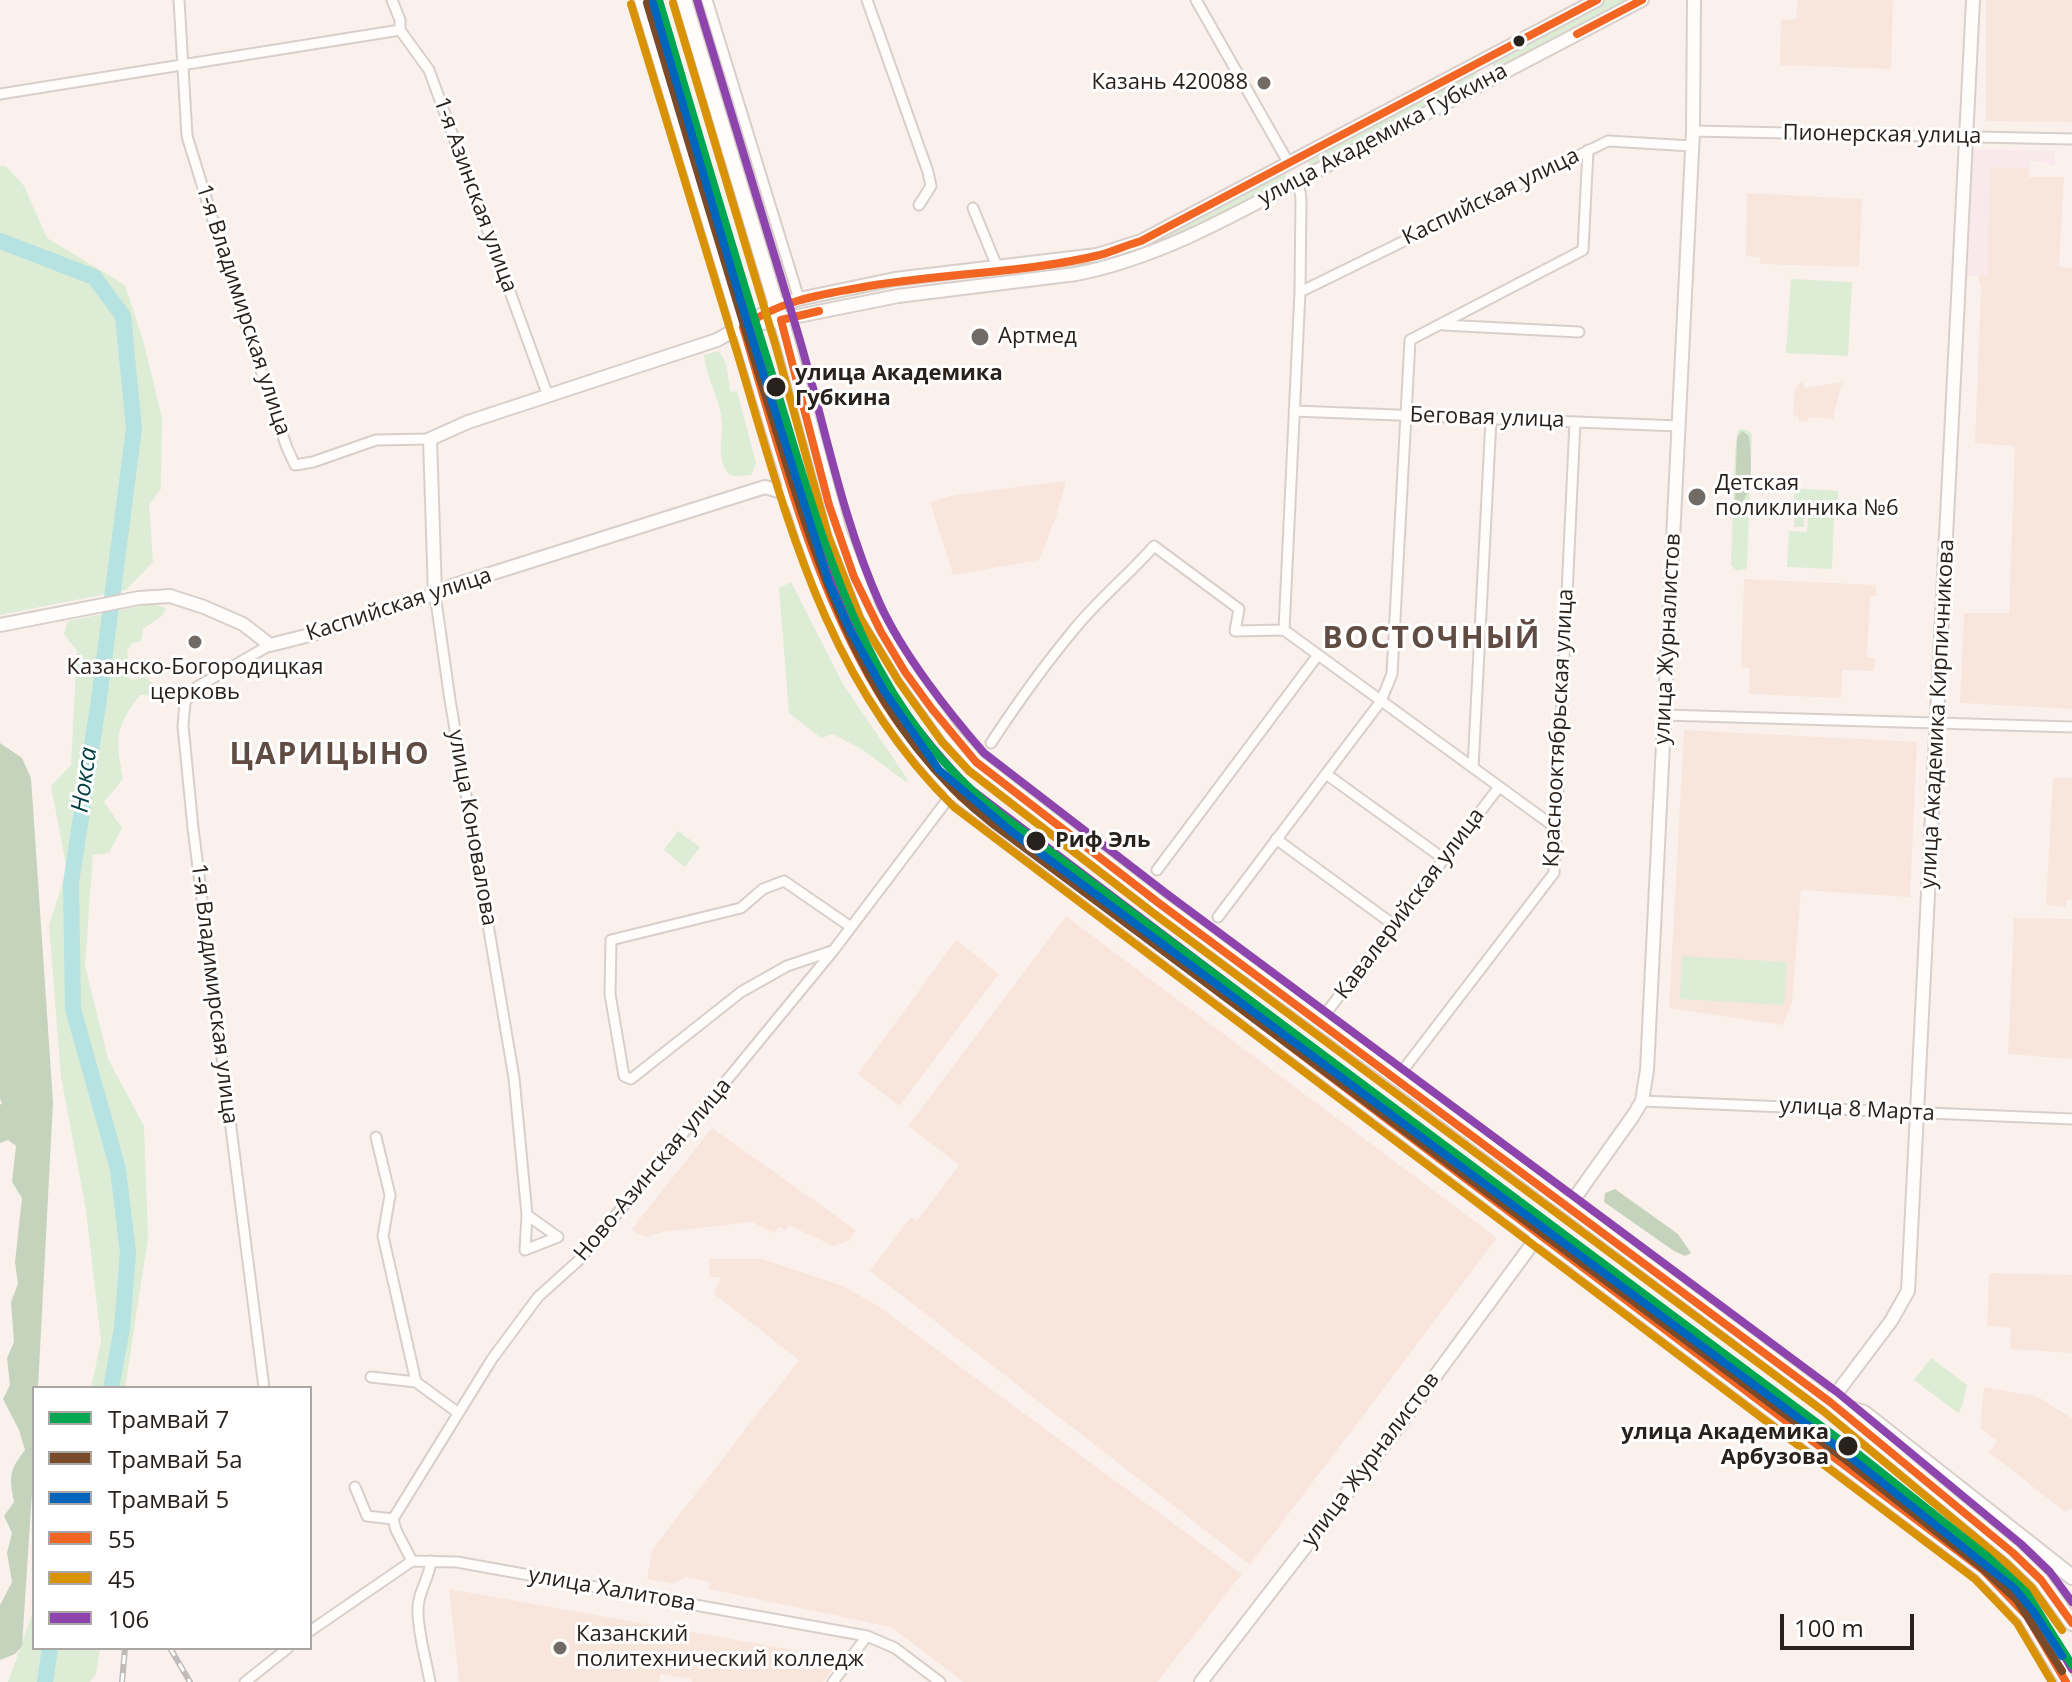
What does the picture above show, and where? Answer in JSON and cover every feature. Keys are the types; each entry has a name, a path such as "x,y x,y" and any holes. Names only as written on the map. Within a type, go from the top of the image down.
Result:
{"main road":[{"path":"642,0 796,505 845,636 918,750 954,791 1983,1570 2027,1616 2065,1679"},
{"path":"684,0 779,313 839,532 870,612 909,676 951,734 976,762 1040,812 1830,1402 2013,1553 2041,1580 2072,1623"},
{"path":"1830,1402 1864,1413 2072,1577"}],"street":[{"path":"179,0 182,65"},
{"name":"1-я Азинская улица","path":"392,0 400,20 400,30 429,70 548,396"},
{"path":"707,0 799,299"},
{"path":"867,0 928,172 931,186 919,205"},
{"path":"1196,0 1288,162 1298,181 1301,198 1300,292 1284,630"},
{"name":"улица Академика Губкина","path":"779,313 799,299 895,279 1097,255 1141,241 1597,0"},
{"name":"улица Академика Губкина","path":"430,439 468,422 717,340 779,313 1104,269 1148,255 1298,181 1642,0"},
{"name":"улица Журналистов","path":"1569,1206 1642,1101 1650,1025 1693,131 1694,0"},
{"name":"улица Академика Кирпичникова","path":"1830,1402 1891,1321 1908,1291 1973,0"},
{"path":"0,94 400,30"},
{"path":"1480,63 1488,80"},
{"name":"1-я Владимирская улица","path":"182,65 187,136 239,305 295,465 313,462 376,440 430,439"},
{"name":"Пионерская улица","path":"1693,131 2072,139"},
{"name":"Каспийская улица","path":"1300,292 1608,141 1692,146"},
{"path":"1218,917 1381,701 1392,674 1410,340 1583,250 1588,150"},
{"path":"973,208 998,269"},
{"path":"1440,324 1579,332"},
{"name":"Беговая улица","path":"1294,411 1679,426"},
{"path":"1473,768 1491,419"},
{"name":"Краснооктябрьская улица","path":"1397,1078 1554,873 1575,422"},
{"name":"улица Коновалова","path":"430,439 435,594 452,716 514,1078 527,1215"},
{"name":"Каспийская улица","path":"270,645 310,635 435,594 447,587 765,487 782,492 796,505"},
{"path":"991,743 1072,631 1154,546 1239,609 1235,631 1284,630 1556,828"},
{"path":"0,625 139,598 170,596 243,624 270,645"},
{"name":"1-я Владимирская улица","path":"264,1386 193,828 183,726 185,702 197,687 270,645"},
{"path":"1157,870 1318,655"},
{"path":"1664,715 2072,727"},
{"path":"1326,774 1444,859"},
{"name":"Кавалерийская улица","path":"1320,1021 1499,787"},
{"name":"Ново-Азинская улица","path":"393,1519 457,1412 538,1297 579,1260 833,951 954,791"},
{"path":"1276,839 1394,925"},
{"path":"833,951 787,966 741,992 631,1079 624,1076 610,994 611,940 741,908 763,889 784,881 851,927"},
{"name":"улица 8 Марта","path":"1642,1101 2072,1119"},
{"path":"376,1137 390,1195 383,1236 416,1382"},
{"name":"улица Журналистов","path":"1201,1682 1400,1424 1538,1236"},
{"path":"371,1377 416,1382 457,1412"},
{"path":"312,1630 412,1561 393,1519 367,1516 355,1487"},
{"name":"улица Халитова","path":"412,1561 457,1562 867,1636 895,1648 940,1682"},
{"path":"430,1682 418,1611 420,1593 429,1578 431,1561"},
{"path":"833,1682 867,1636"},
{"path":"245,1682 285,1650"}],"shaded area":[{"path":"1798,0 1893,0 1891,69 1780,65 1781,20 1796,19"},
{"path":"1986,0 2072,0 2072,122 1986,121"},
{"path":"1973,149 2055,151 2055,165 2030,161 2029,168 1990,167 1987,276 1966,276"},
{"path":"1990,167 2029,168 2029,177 2064,177 2059,267 2072,268 2072,709 1960,703 1964,613 2009,613 2015,446 1975,443 1981,288 1978,276 1987,275"},
{"path":"1747,193 1862,199 1859,267 1760,264 1760,257 1746,256"},
{"path":"1803,381 1804,388 1842,382 1833,419 1808,417 1807,422 1798,421 1799,416 1793,415 1795,388"},
{"path":"1066,481 1039,560 953,575 930,502 955,495"},
{"path":"1744,579 1876,585 1876,596 1870,596 1867,657 1875,658 1874,671 1842,670 1841,698 1749,694 1750,668 1741,667"},
{"path":"1684,730 1917,742 1910,897 1801,890 1792,1003 1783,1025 1669,1008"},
{"path":"2053,777 2072,778 2072,900 2067,900 2066,907 2046,905"},
{"path":"1066,916 1497,1238 1250,1565 870,1271 911,1217 917,1221 959,1165 908,1126"},
{"path":"2014,918 2072,919 2072,1059 2008,1054"},
{"path":"956,940 999,974 899,1106 858,1074"},
{"path":"712,1128 856,1230 849,1241 833,1246 789,1225 786,1230 779,1227 774,1233 752,1222 663,1232 645,1237 631,1230"},
{"path":"709,1259 762,1259 843,1286 878,1306 1242,1574 1157,1682 963,1682 891,1627 709,1589 710,1582 685,1577 674,1584 647,1579 652,1550 799,1360 714,1294 721,1277 710,1277"},
{"path":"1989,1273 2072,1275 2072,1353 2010,1349 2011,1328 1987,1326"},
{"path":"1984,1387 2038,1397 2072,1418 2072,1508 2065,1512 1989,1452 1997,1441 1980,1428"},
{"name":"Казанский политехнический колледж","path":"449,1589 827,1656 835,1667 823,1682 692,1682 691,1679 661,1674 659,1682 459,1682"}],"green space":[{"path":"1607,0 1632,0 1498,69 1494,67 1492,63 1496,58"},
{"path":"1474,71 1478,74 1477,81 1313,167 1308,163 1307,160"},
{"path":"0,166 6,166 24,186 47,238 125,285 143,340 162,418 161,489 149,505 153,562 126,590 0,615"},
{"path":"1283,172 1286,175 1284,181 1161,245 1157,237"},
{"path":"1791,279 1852,282 1848,356 1786,353"},
{"path":"718,351 726,365 731,392 737,391 756,463 751,475 729,474 722,460 721,413 704,355"},
{"path":"1743,429 1752,435 1747,565 1746,569 1737,571 1731,565 1735,451 1738,430"},
{"path":"1742,431 1749,436 1751,474 1747,492 1738,507 1735,502 1737,437"},
{"path":"1794,488 1838,491 1837,511 1804,510 1804,527 1794,527"},
{"path":"1808,516 1834,517 1832,569 1787,567 1789,531 1807,532"},
{"path":"791,582 843,684 908,780 906,782 863,750 833,734 821,738 789,713 779,588"},
{"path":"151,604 166,608 163,615 143,629 141,641 132,643 127,652 130,669 126,675 132,680 145,677 158,688 183,689 179,701 163,696 140,695 125,716 118,744 123,779 104,802 122,828 109,853 93,855 85,965 108,1059 144,1126 148,1238 125,1386 91,1386 101,1341 86,1210 61,1077 49,925 67,870 51,786 71,765 77,651 64,634 68,621"},
{"path":"0,743 22,758 31,778 53,1102 38,1386 32,1386 32,1492 22,1646 15,1654 0,1660 0,1605 12,1582 7,1553 12,1533 4,1516 14,1502 13,1469 25,1450 19,1430 3,1399 10,1385 7,1358 14,1342 11,1302 18,1284 15,1262 22,1198 12,1182 16,1146 8,1140 0,1143"},
{"path":"678,831 700,847 685,867 664,850"},
{"path":"1682,956 1787,962 1784,1005 1680,999"},
{"path":"1615,1189 1678,1234 1691,1253 1685,1256 1674,1251 1604,1202 1605,1193"},
{"path":"1931,1358 1967,1385 1958,1413 1914,1380"},
{"path":"32,1615 32,1650 100,1650 96,1674 90,1682 8,1682"}],"waterway":[{"name":"Нокса","path":"0,241 94,277 123,316 134,428 99,699 71,883 73,1009 118,1169 128,1253 122,1328 111,1386"},
{"name":"Нокса","path":"45,1682 50,1650"}],"railway":[{"path":"122,1682 125,1650"},
{"path":"171,1650 190,1682"}],"tram line":[{"name":"7","path":"659,0 742,279 829,553 879,669 912,722 952,771 1000,814 1848,1446 1988,1557 2026,1592 2072,1665"},
{"name":"5а","path":"647,3 818,560 870,677 903,730 944,780 993,824 1841,1456 1980,1566 2017,1600 2062,1671"},
{"name":"5","path":"653,3 746,319 829,583 850,630 884,691 939,770 1012,832 1844,1452 2014,1588 2062,1656"}],"transit line":[{"name":"106","path":"655,0 824,554 851,620 875,666 934,750 969,788 1990,1560 2037,1609 2072,1669"},
{"name":"106","path":"697,0 867,572 889,623 913,662 984,753 1167,894 1837,1392 2021,1544 2050,1572 2072,1602"},
{"name":"55","path":"1597,0 1141,241 1070,261 888,283 828,294 770,311 743,327 799,514 854,649 896,720 961,797 1983,1570 2027,1616 2066,1682"},
{"name":"55","path":"1577,34 1642,0"},
{"name":"45","path":"673,3 776,347 828,536 860,618 899,682 942,742 969,771 1153,913 1823,1411 2005,1562 2032,1588 2062,1630"},
{"name":"45","path":"631,4 794,536 842,651 873,706 910,758 954,807 1975,1579 2017,1623 2052,1682"},
{"name":"55","path":"819,311 781,320 829,505 854,577 905,672 976,762 1160,904 1830,1402 2013,1553 2041,1580 2072,1623"}],"place":[{"name":"Казань 420088","path":"1264,83"},
{"name":"Артмед","path":"980,337"},
{"name":"улица Академика Губкина","path":"776,387"},
{"name":"Детская поликлиника №6","path":"1697,497"},
{"name":"Казанско-Богородицкая церковь","path":"195,642"},
{"name":"Риф Эль","path":"1036,841"},
{"name":"улица Академика Арбузова","path":"1848,1446"},
{"name":"Казанский политехнический колледж","path":"560,1648"}],"district":[{"name":"ВОСТОЧНЫЙ","path":"1432,639"},
{"name":"ЦАРИЦЫНО","path":"330,755"}]}
